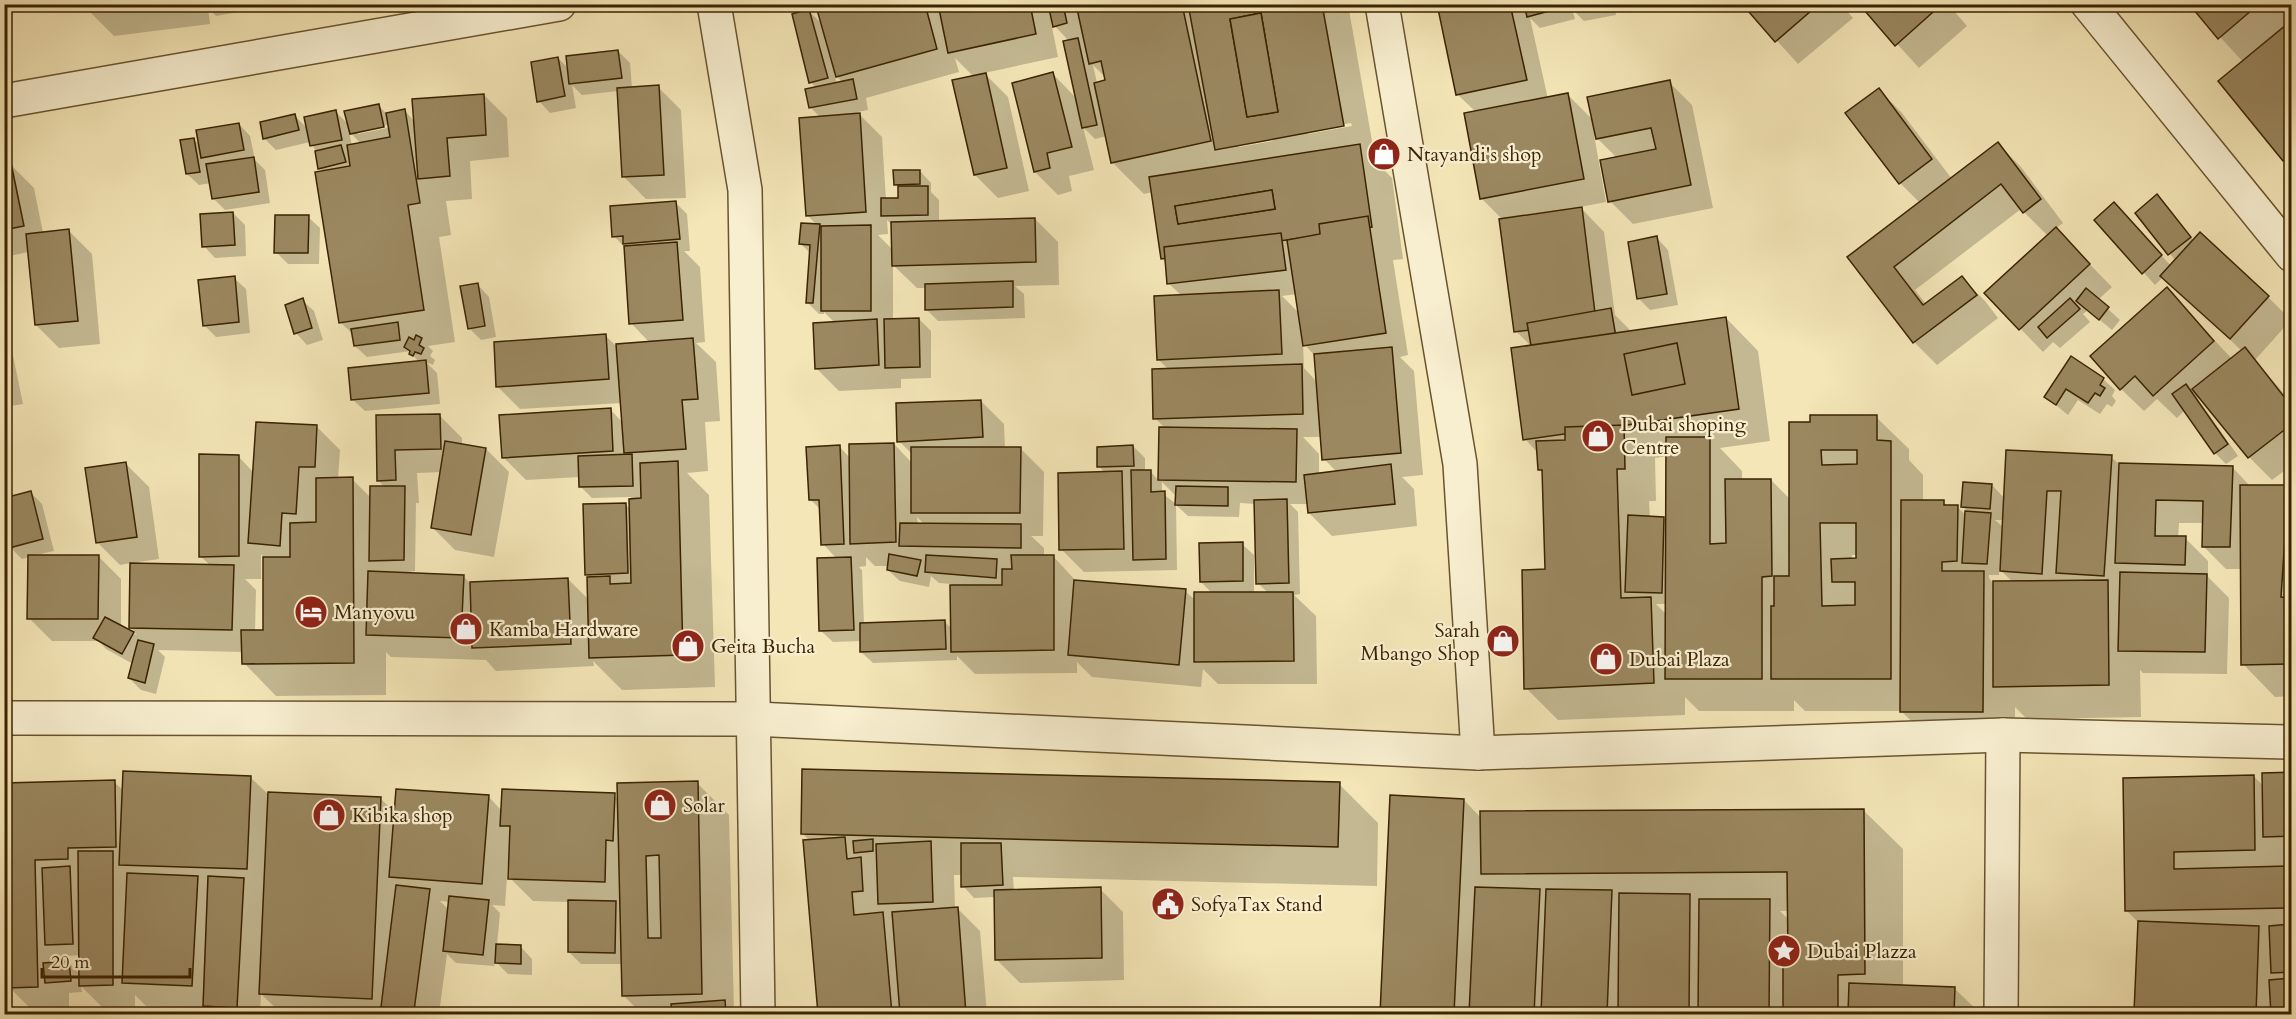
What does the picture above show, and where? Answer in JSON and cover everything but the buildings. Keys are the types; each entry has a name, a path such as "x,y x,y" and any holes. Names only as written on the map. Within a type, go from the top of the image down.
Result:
{"street":[{"path":"4,101 479,11 559,4"},
{"path":"714,4 745,190 758,1014"},
{"path":"1382,4 1460,464 1478,753"},
{"path":"2088,4 2292,255"},
{"path":"4,718 754,719 1478,753 2003,735 2292,742"},
{"path":"2001,1014 2003,735"}],"place":[{"name":"Ntayandi's shop","path":"1384,154"},
{"name":"Dubai shoping Centre","path":"1598,436"},
{"name":"Manyovu","path":"311,612"},
{"name":"Kamba Hardware","path":"466,629"},
{"name":"Sarah Mbango Shop","path":"1503,641"},
{"name":"Geita Bucha","path":"688,646"},
{"name":"Dubai Plaza","path":"1606,659"},
{"name":"Solar","path":"660,805"},
{"name":"Kibika shop","path":"329,815"},
{"name":"SofyaTax Stand","path":"1168,904"},
{"name":"Dubai Plazza","path":"1784,951"}]}
